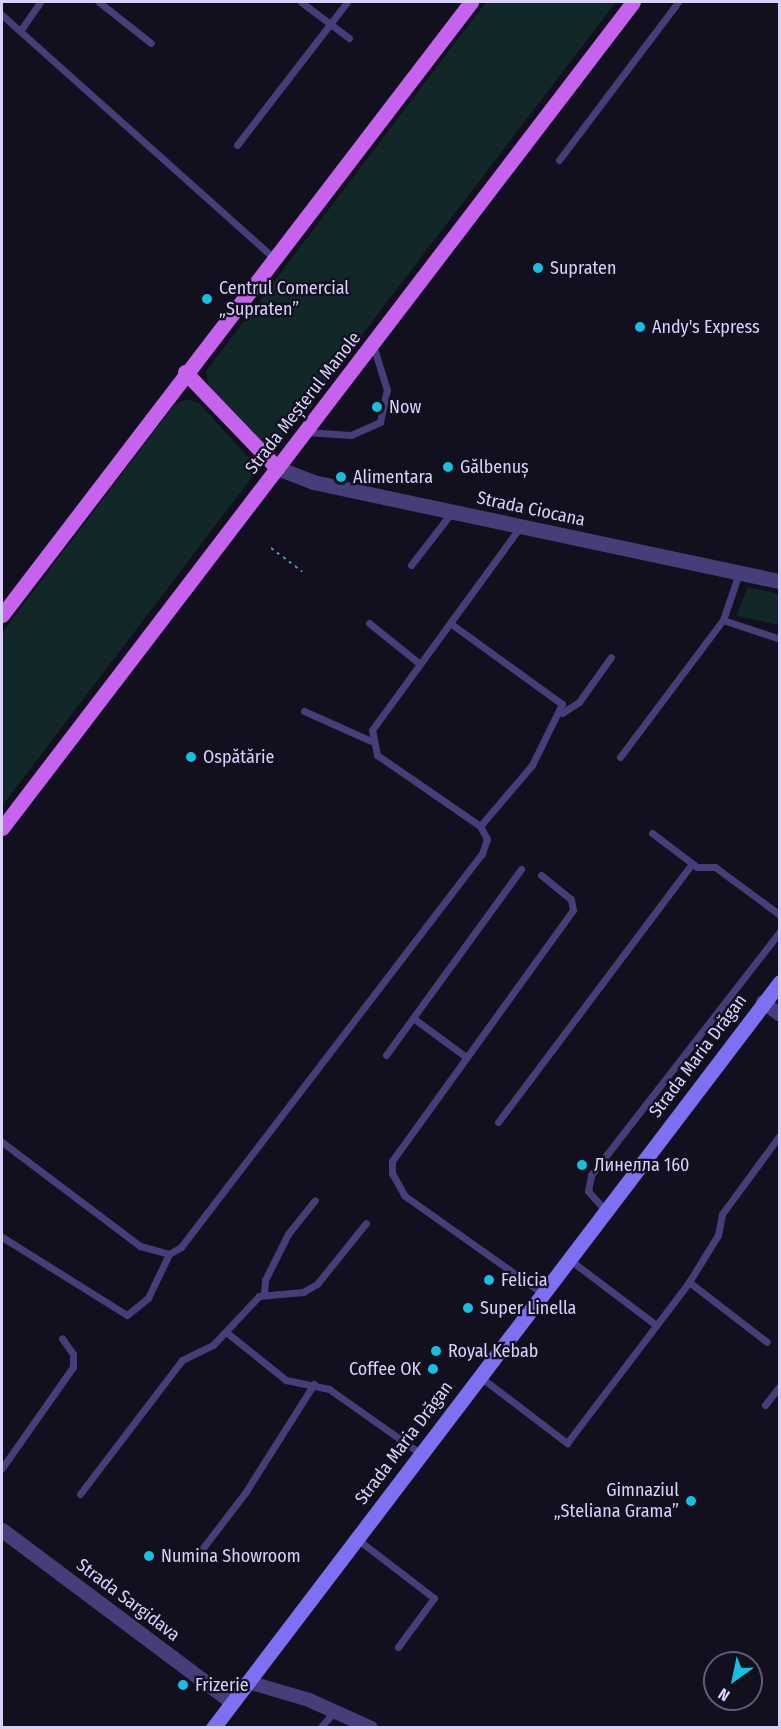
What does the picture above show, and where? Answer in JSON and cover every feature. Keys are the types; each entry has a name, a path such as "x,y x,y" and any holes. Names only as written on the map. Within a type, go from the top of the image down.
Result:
{"main road":[{"path":"2,615 185,372 471,2"},
{"name":"Strada Meșterul Manole","path":"2,828 633,2"},
{"path":"185,372 277,468"},
{"name":"Strada Maria Drăgan","path":"213,1728 780,982"}],"street":[{"name":"Strada Ciocana","path":"277,468 313,482 780,581"},
{"path":"763,1002 780,1015"},
{"name":"Strada Sargidava","path":"2,1530 232,1702"},
{"path":"248,1682 336,1710 371,1728"}],"lane":[{"path":"20,31 40,2"},
{"path":"99,2 151,43"},
{"path":"301,2 349,38"},
{"path":"237,145 347,2"},
{"path":"559,160 678,2"},
{"path":"2,15 274,258"},
{"path":"306,432 351,435 380,422 388,406 387,390 373,345"},
{"path":"411,565 452,512"},
{"path":"2,1237 127,1315 148,1298 169,1254 181,1246 311,1083 482,854 487,839 480,826 377,755 371,741 372,729 520,527"},
{"path":"620,757 723,620 738,573"},
{"path":"723,620 780,639"},
{"path":"450,622 556,696 562,713"},
{"path":"369,623 420,664"},
{"path":"480,826 532,765 562,713 579,702 611,657"},
{"path":"304,711 371,741"},
{"path":"652,833 692,864 715,867 780,915"},
{"path":"498,1122 692,864"},
{"path":"386,1055 522,869"},
{"path":"540,875 571,898 573,910 392,1161 392,1173 405,1196 542,1293"},
{"path":"605,1210 588,1191 591,1175 780,931"},
{"path":"413,1018 466,1057"},
{"path":"479,1376 567,1443 689,1282 718,1235 722,1214 780,1135"},
{"path":"2,1142 140,1246 169,1254"},
{"path":"264,1294 265,1280 288,1234 315,1200"},
{"path":"80,1494 182,1360 225,1332 264,1294 303,1292 317,1284 366,1223"},
{"path":"568,1259 656,1325"},
{"path":"689,1282 767,1342"},
{"path":"225,1332 286,1380 314,1384 421,1454"},
{"path":"2,1468 73,1367 73,1354 62,1338"},
{"path":"199,1553 314,1384"},
{"path":"765,1405 780,1386"},
{"path":"357,1539 434,1598 398,1647"},
{"path":"320,1728 336,1710"}],"path":[{"path":"271,548 302,571"}],"green space":[{"path":"486,2 616,2 284,437 267,448 209,389 206,371"},
{"path":"186,399 199,403 250,459 253,476 2,806 2,633 174,405"},
{"path":"748,587 779,594 779,625 736,616"}],"place":[{"name":"Supraten","path":"538,268"},
{"name":"Centrul Comercial „Supraten”","path":"207,299"},
{"name":"Andy's Express","path":"640,327"},
{"name":"Now","path":"377,407"},
{"name":"Gălbenuș","path":"448,467"},
{"name":"Alimentara","path":"341,477"},
{"name":"Ospătărie","path":"191,757"},
{"name":"Линелла 160","path":"582,1165"},
{"name":"Felicia","path":"489,1280"},
{"name":"Super Linella","path":"468,1308"},
{"name":"Royal Kebab","path":"436,1351"},
{"name":"Coffee OK","path":"433,1369"},
{"name":"Gimnaziul „Steliana Grama”","path":"691,1501"},
{"name":"Numina Showroom","path":"149,1556"},
{"name":"Frizerie","path":"183,1685"}]}
